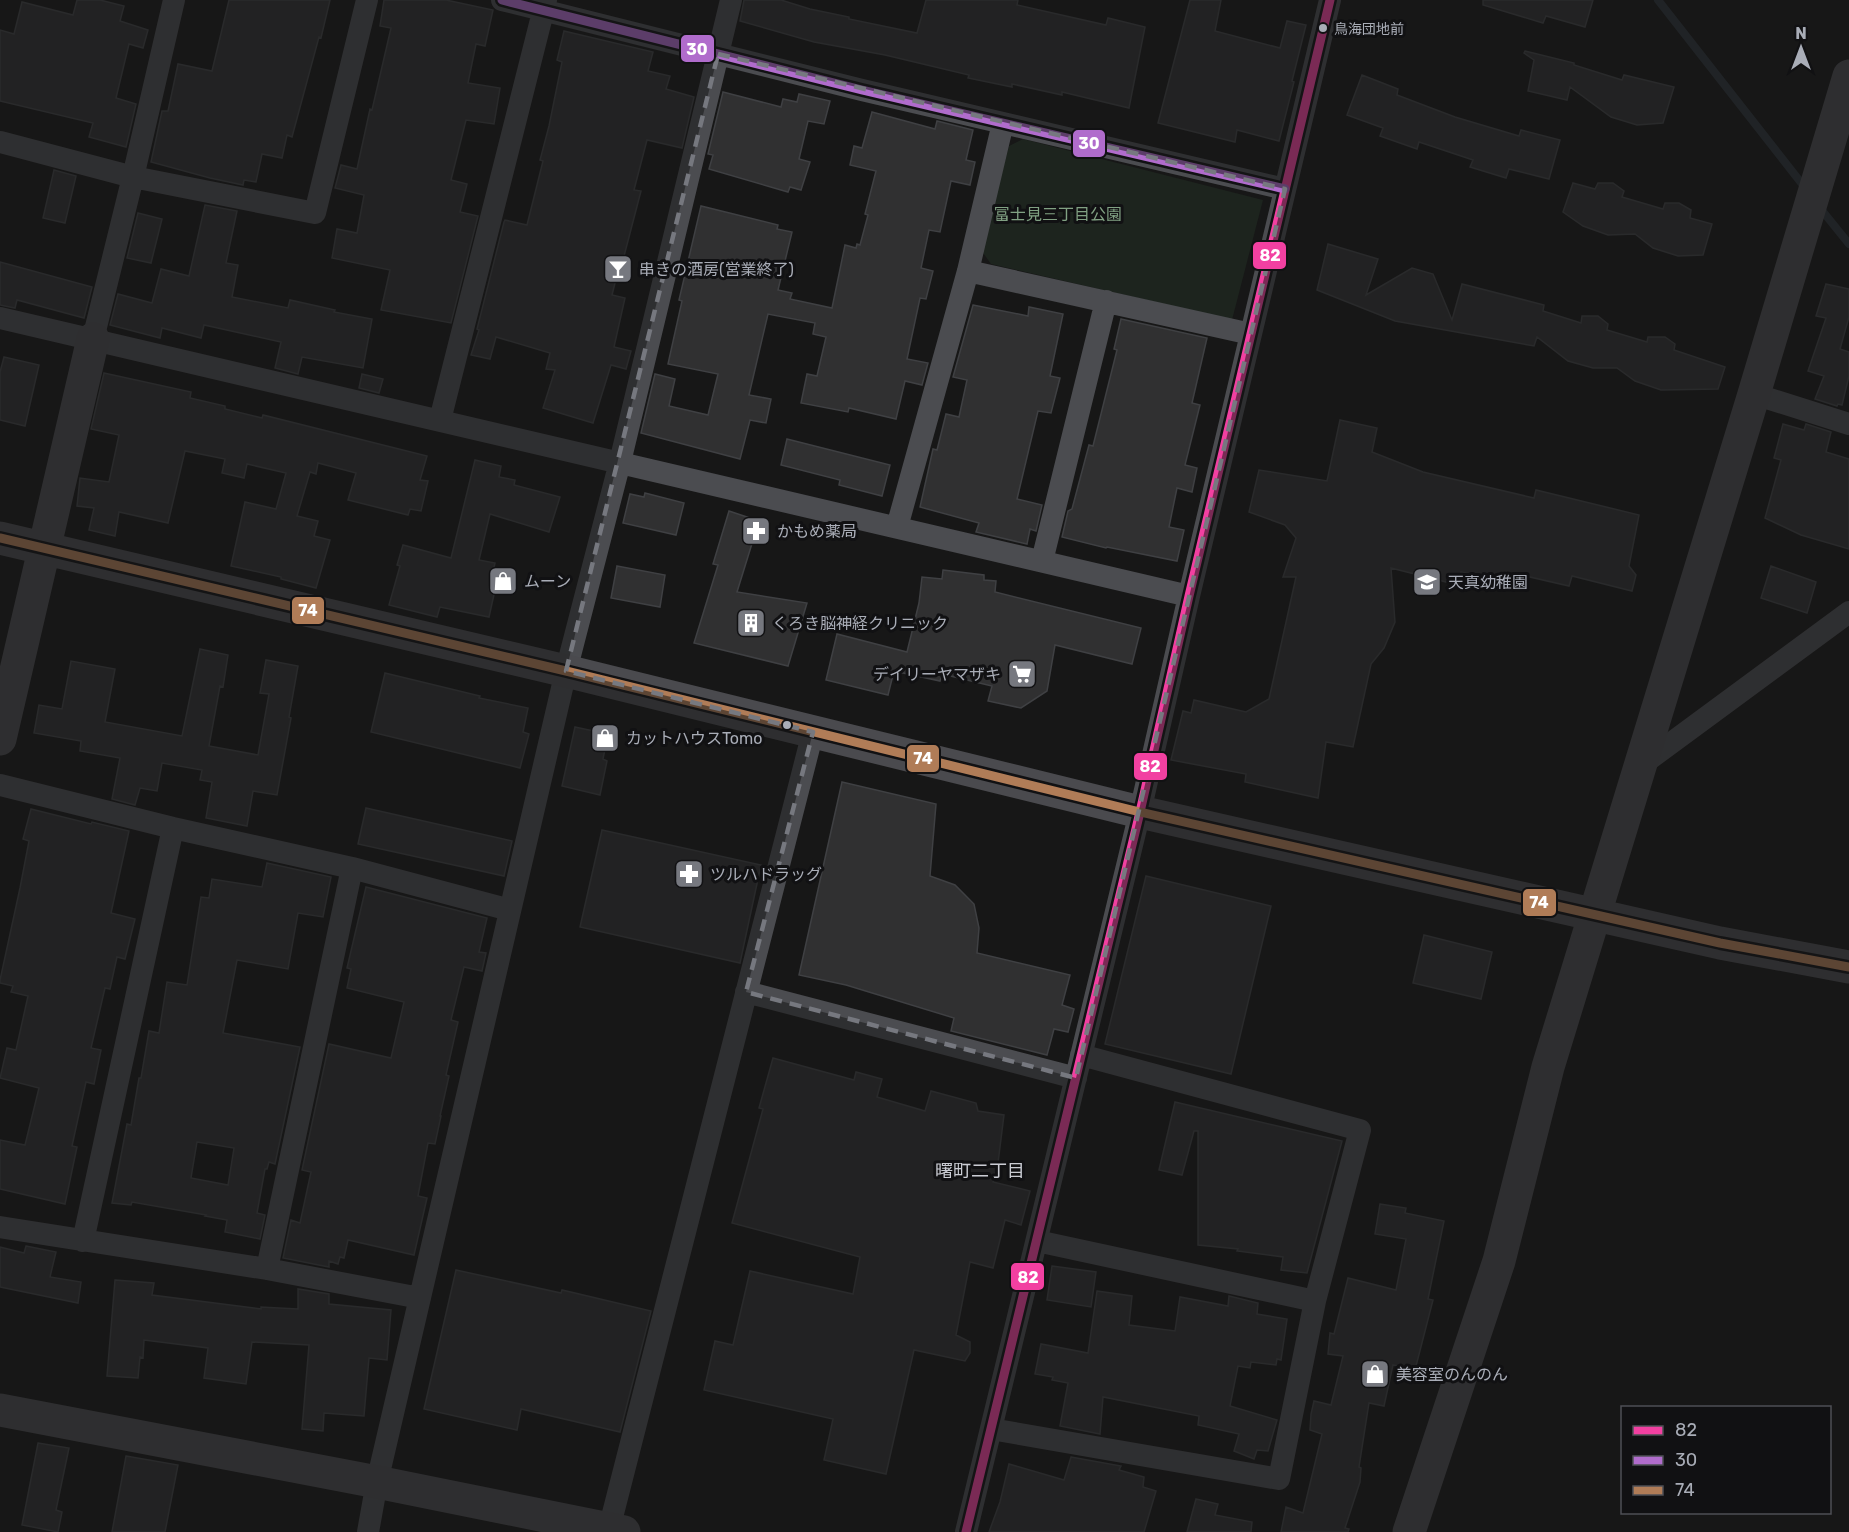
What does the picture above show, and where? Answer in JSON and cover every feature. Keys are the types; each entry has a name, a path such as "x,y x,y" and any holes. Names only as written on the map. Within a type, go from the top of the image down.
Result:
{"street":[{"path":"0,739 43,548 134,177 174,0"},
{"path":"0,142 134,177 315,213 367,0"},
{"path":"502,0 545,5 718,54 1285,189"},
{"path":"368,1532 377,1482 566,671 620,462 731,0"},
{"path":"966,1532 1140,812 1330,0"},
{"path":"440,420 545,5"},
{"path":"1409,1532 1499,1262 1548,1067 1849,76"},
{"path":"897,527 968,271 1003,123"},
{"path":"968,271 1251,334"},
{"path":"1042,561 1106,301"},
{"path":"0,318 1189,596"},
{"path":"1754,394 1849,424"},
{"path":"0,538 566,671 1140,812 1720,943 1849,967"},
{"path":"1640,766 1849,612"},
{"path":"0,1410 616,1530 746,992 813,732"},
{"path":"0,785 172,828 352,868 510,910"},
{"path":"83,1241 172,828"},
{"path":"267,1269 352,868"},
{"path":"746,992 1076,1078"},
{"path":"991,1429 1279,1479 1315,1301 1360,1130 1081,1055"},
{"path":"0,1227 267,1269 420,1298"},
{"path":"1036,1241 1315,1301"}],"highlighted area":[{"path":"718,54 1285,189 1076,1078 746,992 813,732 566,671"}],"green space":[{"name":"富士見三丁目公園","path":"1023,139 1263,200 1232,320 991,264 981,250 1009,146"}],"building":[{"path":"77,0 100,0 124,6 120,21 148,30 143,48 129,44 116,98 136,104 126,147 89,137 93,123 0,101 0,30 14,34 22,2 73,15"},
{"path":"229,0 330,0 292,137 287,135 282,158 262,154 256,182 244,180 243,185 151,162 162,111 168,111 178,64 212,71"},
{"path":"384,0 446,0 493,10 485,46 476,44 468,83 500,88 494,124 466,120 451,180 467,184 460,212 478,216 451,323 381,310 390,270 332,258 337,229 357,233 364,195 335,188 341,165 357,169 391,28 380,26"},
{"path":"744,0 781,0 849,17 849,19 917,33 926,0 1018,0 1017,5 1106,25 1108,18 1145,27 1129,108 1062,92 1062,95 1012,84 1012,87 968,78 969,75 885,55 814,42 740,21"},
{"path":"1190,0 1221,0 1215,31 1280,48 1287,21 1306,25 1279,141 1237,130 1235,142 1158,123"},
{"path":"1483,0 1593,0 1585,27 1546,16 1543,23 1483,5"},
{"path":"564,31 653,52 648,71 670,76 666,89 694,97 682,148 647,140 634,190 641,191 612,295 625,298 614,347 631,351 626,369 611,365 593,423 543,408 555,370 546,369 550,353 496,337 490,359 471,355 504,222 505,220 527,225 543,161 540,160 562,62 557,60"},
{"path":"1525,51 1574,63 1574,65 1622,80 1624,75 1674,87 1663,123 1637,125 1611,117 1570,87 1567,100 1528,91 1534,60 1524,53"},
{"path":"1362,75 1398,89 1397,95 1455,117 1519,136 1521,130 1560,140 1549,179 1509,169 1506,178 1470,167 1473,160 1419,142 1417,149 1380,136 1383,128 1347,115"},
{"path":"723,92 781,107 783,99 797,102 799,94 830,101 824,124 808,121 799,159 810,162 801,190 790,187 788,192 709,169 713,155 708,154"},
{"path":"872,112 935,129 937,121 973,130 966,160 975,162 970,185 951,181 940,232 929,230 921,268 933,271 926,299 920,298 907,359 928,363 922,385 905,381 896,419 849,408 848,412 801,403 807,374 817,376 826,337 813,334 815,323 768,314 749,395 771,399 766,423 750,420 740,459 641,433 655,374 675,379 669,406 708,415 718,374 668,364 682,301 679,300 701,206 778,225 777,229 792,232 778,290 792,293 790,299 832,308 845,245 856,248 857,244 860,245 868,215 865,214 876,171 850,165 854,146 862,148"},
{"path":"54,170 76,176 65,223 43,218"},
{"path":"1573,183 1595,189 1598,183 1613,183 1624,191 1622,197 1663,209 1665,203 1679,203 1691,210 1690,218 1712,224 1703,255 1678,256 1653,248 1635,234 1608,235 1583,226 1563,212"},
{"path":"205,205 237,211 226,263 238,265 232,297 288,308 290,300 372,319 363,368 302,357 298,374 275,368 281,342 204,325 201,338 162,328 160,338 110,325 118,294 152,303 161,269 189,276"},
{"path":"138,213 162,219 151,263 127,258"},
{"path":"1328,244 1378,259 1366,295 1412,268 1433,274 1452,320 1462,284 1544,305 1543,311 1581,323 1582,316 1598,316 1608,324 1607,330 1647,342 1648,337 1665,337 1675,344 1674,350 1725,367 1718,389 1661,390 1635,381 1617,368 1593,368 1568,361 1537,337 1534,346 1395,321 1317,290"},
{"path":"0,262 92,287 84,318 17,300 15,308 0,305"},
{"path":"1826,284 1849,289 1849,317 1840,349 1849,352 1849,376 1842,405 1837,406 1815,399 1824,376 1808,371 1826,318 1816,316"},
{"path":"973,305 1028,316 1029,307 1063,314 1050,376 1060,378 1051,413 1038,411 1017,499 1042,505 1036,531 1030,529 1027,544 976,532 979,523 920,507 933,449 937,450 946,414 959,417 967,380 953,377"},
{"path":"1121,319 1207,338 1192,403 1200,405 1185,465 1197,468 1192,492 1177,488 1169,527 1184,530 1177,561 1062,537 1089,445 1093,446 1117,350 1114,349"},
{"path":"4,357 39,365 25,426 0,420 0,372"},
{"path":"104,373 191,392 190,398 225,406 225,409 262,418 263,415 427,456 420,480 428,481 421,511 410,509 408,515 348,500 356,473 318,463 316,474 310,472 297,516 318,521 314,536 330,540 316,588 281,579 281,577 231,566 245,502 276,509 286,473 247,464 244,478 222,473 225,459 185,451 168,523 119,512 115,536 89,530 94,508 77,506 80,478 109,482 119,435 91,429"},
{"path":"362,374 383,379 379,393 359,388"},
{"path":"1340,420 1377,428 1372,452 1423,472 1534,498 1536,490 1639,515 1629,566 1636,575 1632,591 1572,576 1569,586 1517,574 1513,585 1461,572 1458,585 1391,568 1395,622 1384,648 1371,664 1353,747 1326,742 1318,798 1245,782 1246,774 1171,760 1183,711 1191,713 1194,700 1246,712 1269,699 1296,577 1283,577 1296,538 1285,525 1249,512 1259,470 1327,481"},
{"path":"1783,424 1804,430 1806,424 1831,432 1826,452 1849,459 1849,549 1801,535 1765,518 1781,460 1774,458"},
{"path":"787,439 890,465 882,496 839,485 840,480 781,465"},
{"path":"475,460 501,466 499,477 515,480 514,485 560,497 549,532 490,514 479,560 495,563 489,589 495,590 489,617 440,607 437,617 389,605 400,566 397,565 403,545 451,558"},
{"path":"645,493 684,503 676,535 623,523 630,494 644,497"},
{"name":"くろき脳神経クリニック","path":"729,511 759,521 737,592 807,603 788,666 694,643 718,565 713,564"},
{"path":"617,566 665,575 660,607 611,598"},
{"path":"1771,566 1816,582 1807,613 1761,598"},
{"path":"943,570 984,575 984,580 996,581 995,592 1141,628 1132,664 1055,645 1047,691 1021,708 988,701 992,686 942,674 940,681 894,671 888,695 826,680 837,634 907,652 919,603 922,577 942,579"},
{"path":"200,649 228,655 209,746 258,755 269,694 260,693 266,660 298,666 277,795 253,791 247,826 206,818 212,782 200,780 202,770 162,763 157,791 140,788 135,805 112,799 120,758 80,751 81,741 34,733 39,705 62,709 71,661 115,669 105,722 182,736"},
{"path":"385,673 480,696 479,698 528,708 523,732 529,734 520,768 371,732"},
{"path":"575,727 608,734 603,759 607,761 600,795 562,786"},
{"path":"842,782 936,804 930,876 955,885 974,904 979,928 977,953 1070,975 1062,1005 1074,1009 1068,1032 1054,1029 1047,1055 951,1031 954,1018 846,985 799,975"},
{"path":"366,808 512,841 504,876 358,844"},
{"path":"31,809 129,831 111,913 135,919 125,959 117,957 110,989 105,988 91,1048 101,1050 94,1084 86,1082 72,1146 77,1147 65,1204 0,1189 0,1140 25,1145 39,1088 0,1078 7,1048 16,1050 28,996 11,992 13,986 0,983 0,980 29,841 23,839"},
{"path":"602,830 761,865 740,963 580,927"},
{"path":"267,863 331,877 323,917 298,913 288,969 237,960 223,1033 300,1047 275,1164 269,1162 265,1169 257,1213 265,1215 260,1239 225,1232 227,1220 132,1202 131,1205 112,1203 127,1124 131,1125 149,1031 159,1033 167,982 187,985 201,897 209,898 212,879 262,887","holes":["197,1142 234,1148 228,1185 191,1178"]},
{"path":"1146,876 1271,906 1231,1074 1105,1044"},
{"path":"366,887 487,918 479,952 486,953 482,971 464,967 451,1020 458,1022 446,1075 449,1076 435,1144 428,1143 418,1196 427,1198 414,1255 348,1240 344,1258 340,1257 338,1264 329,1261 329,1267 283,1258 291,1220 300,1223 311,1172 302,1170 329,1044 391,1058 404,1002 347,988 351,969 347,968"},
{"path":"1424,935 1492,952 1481,999 1413,983"},
{"path":"773,1058 854,1080 856,1072 882,1079 877,1097 925,1111 931,1091 976,1103 978,1111 1004,1115 998,1163 993,1182 1030,1191 1021,1225 1005,1220 993,1268 970,1262 956,1335 970,1342 970,1353 965,1361 914,1350 886,1474 824,1460 833,1419 704,1390 715,1341 733,1345 750,1271 853,1294 860,1257 732,1223 763,1109 759,1108"},
{"path":"1175,1102 1342,1141 1307,1273 1281,1270 1283,1257 1198,1245 1198,1131 1194,1131 1182,1175 1159,1170"},
{"path":"1380,1204 1406,1208 1405,1213 1444,1221 1428,1299 1433,1300 1415,1370 1393,1365 1384,1406 1369,1403 1359,1467 1361,1468 1360,1482 1345,1528 1349,1529 1348,1532 1281,1532 1286,1507 1303,1513 1322,1434 1310,1430 1311,1414 1314,1401 1331,1405 1343,1356 1328,1354 1330,1333 1334,1334 1348,1278 1396,1290 1406,1239 1375,1234"},
{"path":"26,1246 56,1252 50,1277 81,1282 78,1303 0,1287 0,1247 24,1253"},
{"path":"1052,1266 1096,1272 1091,1307 1047,1300"},
{"path":"456,1270 561,1293 562,1290 651,1311 620,1432 521,1409 517,1430 424,1409"},
{"path":"115,1280 154,1283 152,1295 261,1309 261,1307 298,1309 298,1289 329,1294 329,1304 391,1310 387,1360 369,1358 364,1416 324,1413 323,1431 302,1429 309,1345 252,1342 246,1384 204,1378 208,1348 144,1340 143,1358 140,1357 138,1378 107,1376"},
{"path":"1097,1291 1132,1296 1129,1325 1175,1331 1180,1297 1228,1306 1229,1296 1258,1303 1257,1314 1287,1319 1281,1360 1277,1359 1276,1365 1251,1362 1250,1368 1238,1366 1230,1406 1277,1420 1268,1451 1257,1450 1254,1459 1234,1451 1239,1434 1198,1425 1199,1416 1103,1397 1100,1434 1060,1426 1068,1383 1052,1380 1053,1377 1035,1374 1041,1344 1088,1353"},
{"path":"38,1443 69,1448 56,1510 62,1512 58,1532 22,1525"},
{"path":"126,1456 178,1465 165,1532 112,1532"},
{"path":"1071,1457 1121,1466 1119,1470 1144,1477 1143,1487 1156,1491 1144,1532 989,1532 1000,1502 1009,1464 1064,1480"},
{"path":"1196,1499 1218,1504 1215,1515 1252,1522 1251,1532 1187,1532"}],"waterway":[{"path":"1658,0 1806,189"},
{"path":"1820,208 1849,244"}],"transit line":[{"name":"30","path":"502,0 862,90 1285,189"},
{"name":"82","path":"966,1532 1140,812 1330,0"},
{"name":"74","path":"0,538 566,671 1140,812 1720,943 1849,967"}],"place":[{"name":"鳥海団地前","path":"1323,28"},
{"name":"串きの酒房(営業終了)","path":"618,269"},
{"name":"かもめ薬局","path":"756,531"},
{"name":"ムーン","path":"503,581"},
{"name":"天真幼稚園","path":"1427,582"},
{"name":"くろき脳神経クリニック","path":"751,623"},
{"name":"デイリーヤマザキ","path":"1022,674"},
{"name":"カットハウスTomo","path":"605,738"},
{"name":"ツルハドラッグ","path":"689,874"},
{"name":"美容室のんのん","path":"1375,1374"}],"district":[{"name":"曙町二丁目","path":"980,1171"}]}
